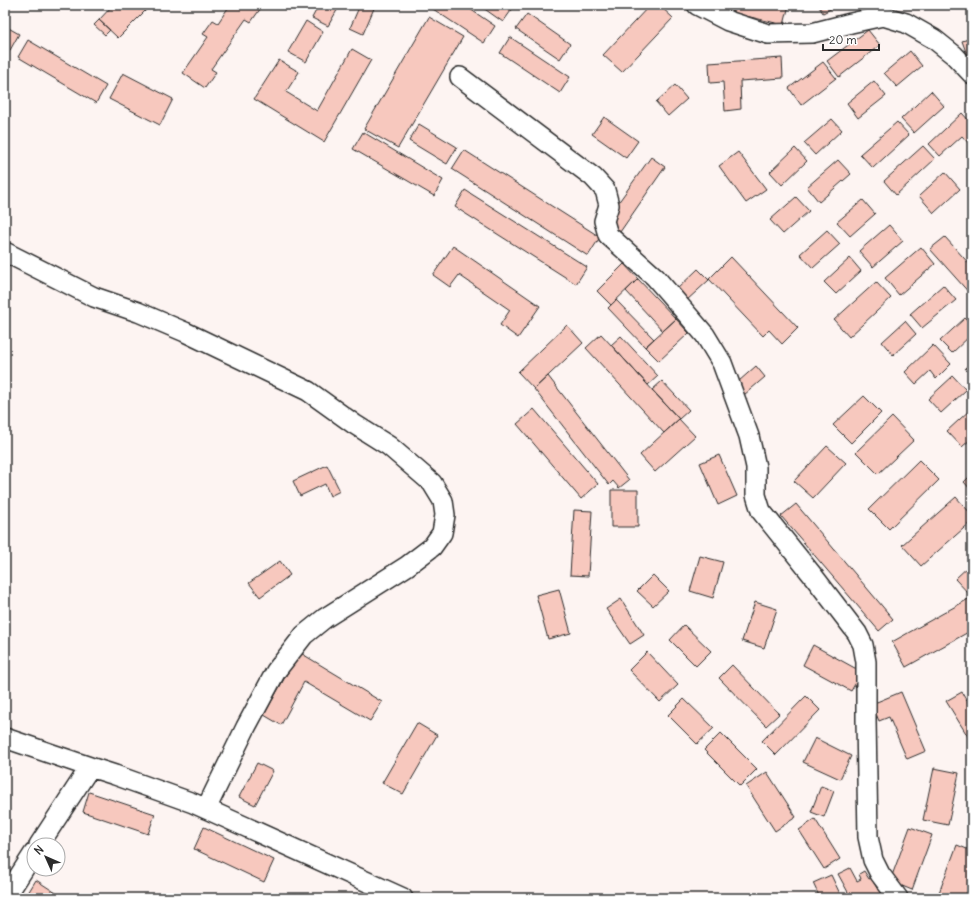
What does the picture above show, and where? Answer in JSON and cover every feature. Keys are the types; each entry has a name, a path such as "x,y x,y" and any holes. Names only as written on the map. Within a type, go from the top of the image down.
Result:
{"street":[{"path":"697,5 728,21 768,34 812,33 883,16 906,23 934,40 954,55 972,74"},
{"path":"460,77 594,176 605,190 609,205 604,221 608,235 655,276 705,335 722,363 749,436 756,467 756,495 761,511 857,632 862,645 866,662 868,837 875,865 898,898"},
{"path":"5,252 94,298 138,312 185,332 308,391 354,424 389,446 432,483 443,501 445,515 442,533 432,547 407,566 325,618 304,635 276,671 206,809"},
{"path":"5,738 122,777 193,803 403,898"},
{"path":"44,837 90,767"},
{"path":"5,898 26,865"}],"building":[{"path":"113,5 151,5 118,38 99,20"},
{"path":"230,5 263,5 251,22 246,19 211,69 216,72 205,88 183,73 208,37 203,34 213,20 218,23"},
{"path":"319,5 340,5 328,26 312,18"},
{"path":"360,5 375,6 363,34 350,28"},
{"path":"427,5 464,5 495,26 484,43"},
{"path":"479,5 509,5 513,8 503,22"},
{"path":"650,5 659,5 673,18 622,72 603,55"},
{"path":"731,5 789,5 784,25 729,12"},
{"path":"818,5 838,5 823,13"},
{"path":"527,14 570,44 560,59 516,29"},
{"path":"429,17 463,37 398,148 364,129"},
{"path":"99,20 110,30 105,35 94,25"},
{"path":"306,21 323,32 306,62 288,52"},
{"path":"5,26 19,34 9,52 5,49"},
{"path":"868,30 880,45 839,77 827,61"},
{"path":"510,37 570,77 560,93 500,53"},
{"path":"972,38 972,58 969,60 962,41"},
{"path":"28,40 106,86 96,103 18,57"},
{"path":"352,49 371,60 324,142 254,99 279,60 299,72 286,92 317,111"},
{"path":"910,51 922,66 897,87 884,73"},
{"path":"782,58 783,78 740,81 741,109 725,111 723,82 710,83 709,63"},
{"path":"823,62 836,78 801,105 789,88"},
{"path":"123,73 173,99 160,125 109,99"},
{"path":"874,81 886,96 858,118 847,103"},
{"path":"675,85 687,99 668,116 656,102"},
{"path":"931,91 944,106 914,133 901,119"},
{"path":"962,113 972,124 972,147 962,136 940,156 929,144"},
{"path":"604,117 638,141 626,158 592,134"},
{"path":"832,119 842,130 815,155 804,143"},
{"path":"897,122 909,135 873,168 860,154"},
{"path":"419,124 457,147 447,164 409,141"},
{"path":"363,132 443,180 434,196 353,149"},
{"path":"923,146 935,159 896,195 884,181"},
{"path":"795,148 807,161 782,185 770,172"},
{"path":"464,150 600,237 588,256 452,169"},
{"path":"738,152 766,189 746,203 719,166"},
{"path":"651,157 665,167 620,232 605,221"},
{"path":"838,160 851,174 819,202 807,187"},
{"path":"945,172 960,189 934,213 919,196"},
{"path":"465,190 587,267 576,284 455,207"},
{"path":"796,197 809,211 783,234 770,220"},
{"path":"863,200 875,214 850,236 837,222"},
{"path":"889,225 903,241 873,267 859,251"},
{"path":"827,230 840,244 813,268 800,254"},
{"path":"945,237 972,267 972,296 930,249"},
{"path":"453,246 540,306 518,338 500,325 510,310 459,275 450,287 433,275"},
{"path":"921,247 935,264 899,295 885,278"},
{"path":"731,257 798,328 782,344 769,330 763,336 709,279"},
{"path":"850,258 861,271 836,294 824,282"},
{"path":"624,264 638,279 611,305 597,291"},
{"path":"698,269 709,280 686,301 676,290"},
{"path":"638,279 676,319 663,331 626,291"},
{"path":"876,282 891,298 849,337 834,320"},
{"path":"943,285 956,300 922,328 910,314"},
{"path":"616,300 654,339 645,347 608,308"},
{"path":"965,318 972,325 972,334 952,353 940,341"},
{"path":"676,319 689,333 659,361 645,347"},
{"path":"905,321 916,334 893,355 882,342"},
{"path":"567,325 583,343 534,389 518,372"},
{"path":"601,334 679,419 664,433 586,348"},
{"path":"621,336 658,376 648,385 611,345"},
{"path":"933,345 951,364 936,379 930,371 916,384 905,372"},
{"path":"972,361 972,376 965,368"},
{"path":"756,366 765,377 744,395 739,381"},
{"path":"548,376 629,480 619,488 613,481 609,485 534,389"},
{"path":"953,376 966,390 941,413 928,399"},
{"path":"662,381 689,410 679,419 652,390"},
{"path":"864,396 881,413 851,443 833,425"},
{"path":"972,408 972,438 962,447 947,431"},
{"path":"534,409 598,484 581,499 517,424"},
{"path":"892,417 914,440 878,474 856,452"},
{"path":"679,419 695,436 655,472 640,455"},
{"path":"827,446 846,463 813,498 794,481"},
{"path":"719,455 737,496 718,505 700,463"},
{"path":"919,460 939,480 889,529 869,509"},
{"path":"327,465 340,491 330,496 325,484 300,496 293,481"},
{"path":"972,474 972,491 964,482"},
{"path":"611,490 638,490 638,527 611,527"},
{"path":"956,497 972,515 972,521 921,566 902,545"},
{"path":"796,504 893,619 879,631 781,516"},
{"path":"574,510 592,511 588,576 570,575"},
{"path":"700,556 723,562 713,598 690,591"},
{"path":"280,561 290,575 260,597 249,583"},
{"path":"972,563 972,597 955,579"},
{"path":"653,575 669,591 653,606 637,591"},
{"path":"559,589 571,633 548,639 536,595"},
{"path":"972,597 972,630 906,667 892,642"},
{"path":"621,599 644,635 630,644 606,609"},
{"path":"755,602 777,609 764,648 742,641"},
{"path":"684,625 711,651 696,666 670,640"},
{"path":"813,645 862,672 851,691 803,665"},
{"path":"299,652 382,702 370,721 304,682 281,725 264,715"},
{"path":"647,652 678,685 660,702 629,670"},
{"path":"732,665 779,714 766,726 719,678"},
{"path":"901,692 926,751 907,759 889,717 879,721 872,704"},
{"path":"962,692 972,709 972,743 946,701"},
{"path":"806,696 820,710 776,755 762,741"},
{"path":"684,699 714,728 697,744 668,715"},
{"path":"417,723 437,735 403,794 382,783"},
{"path":"721,733 757,769 740,786 704,750"},
{"path":"815,738 851,756 840,779 803,762"},
{"path":"257,763 273,771 255,805 239,797"},
{"path":"934,768 959,773 948,825 923,820"},
{"path":"767,772 796,817 775,831 746,786"},
{"path":"821,786 834,791 824,817 811,812"},
{"path":"89,792 155,814 148,834 83,812"},
{"path":"815,819 840,859 824,869 799,830"},
{"path":"204,827 274,860 264,882 194,849"},
{"path":"910,827 932,835 912,890 890,881"},
{"path":"957,845 972,851 972,880 965,898 937,898"},
{"path":"850,868 857,881 861,879 859,874 864,871 869,879 871,878 884,898 844,898 849,894 838,874"},
{"path":"831,875 842,898 820,898 813,883"},
{"path":"36,880 56,893 53,898 25,898"}]}
